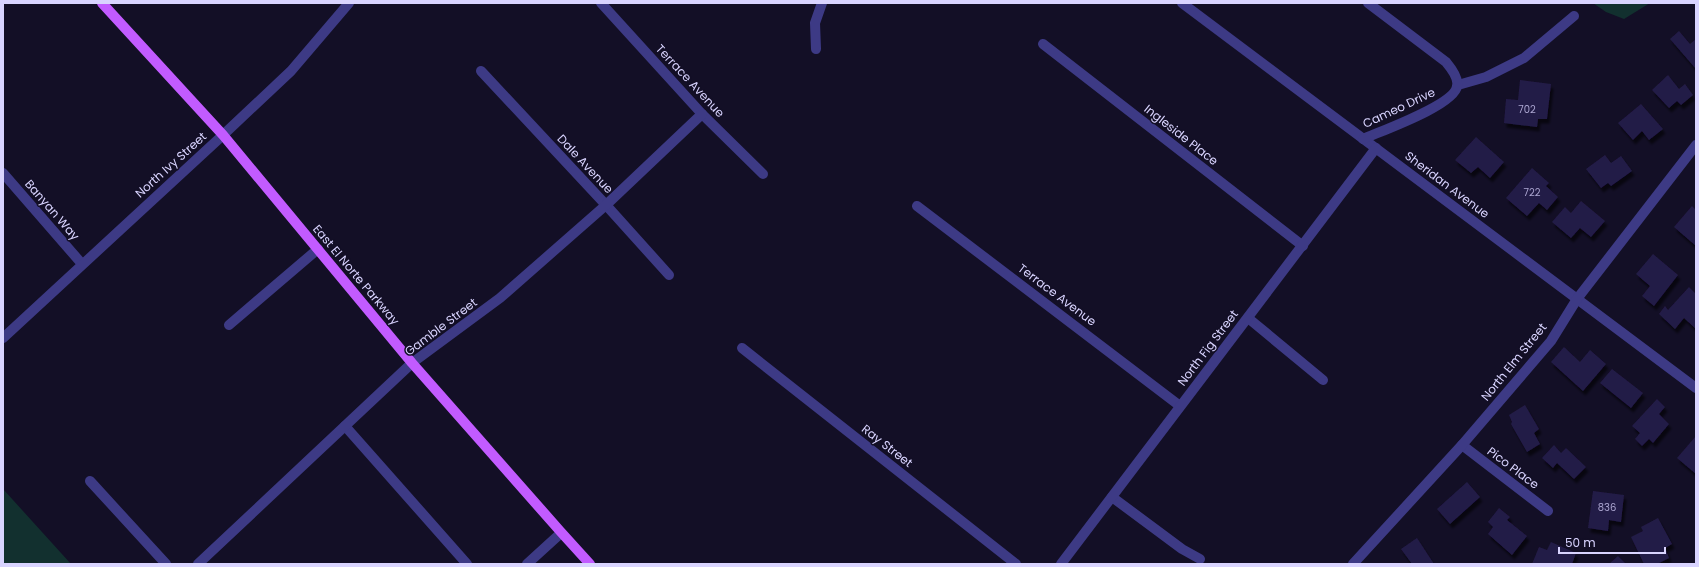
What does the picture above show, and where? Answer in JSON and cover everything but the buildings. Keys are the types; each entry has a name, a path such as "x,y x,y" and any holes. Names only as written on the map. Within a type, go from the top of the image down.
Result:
{"main road":[{"name":"East El Norte Parkway","path":"102,3 223,135 412,363 590,564"}],"street":[{"name":"North Ivy Street","path":"3,338 223,135 290,70 349,3"},
{"name":"Terrace Avenue","path":"601,3 702,114 763,174"},
{"path":"816,49 815,23 822,3"},
{"name":"Sheridan Avenue","path":"1182,3 1696,388"},
{"path":"1368,3 1446,62 1454,72 1458,85 1486,77 1524,58 1574,16"},
{"name":"Ingleside Place","path":"1043,44 1303,246"},
{"name":"Dale Avenue","path":"481,71 669,275"},
{"name":"Cameo Drive","path":"1363,139 1437,107 1455,94 1458,85"},
{"name":"Gamble Street","path":"198,564 412,363 500,298 606,205 702,114"},
{"name":"North Fig Street","path":"1061,564 1376,148"},
{"name":"North Elm Street","path":"1353,564 1462,445 1551,341 1577,299 1695,150"},
{"name":"Banyan Way","path":"3,174 82,264"},
{"name":"Terrace Avenue","path":"917,206 1180,406"},
{"path":"229,325 318,249"},
{"path":"1248,318 1323,380"},
{"name":"Ray Street","path":"742,348 1016,564"},
{"path":"345,426 467,564"},
{"name":"Pico Place","path":"1462,445 1548,511"},
{"path":"90,481 166,564"},
{"path":"1112,497 1182,550 1200,559"},
{"path":"528,564 561,533"}],"green space":[{"path":"1593,3 1650,3 1624,19 1606,12"},
{"path":"3,489 71,564 3,564"}]}
